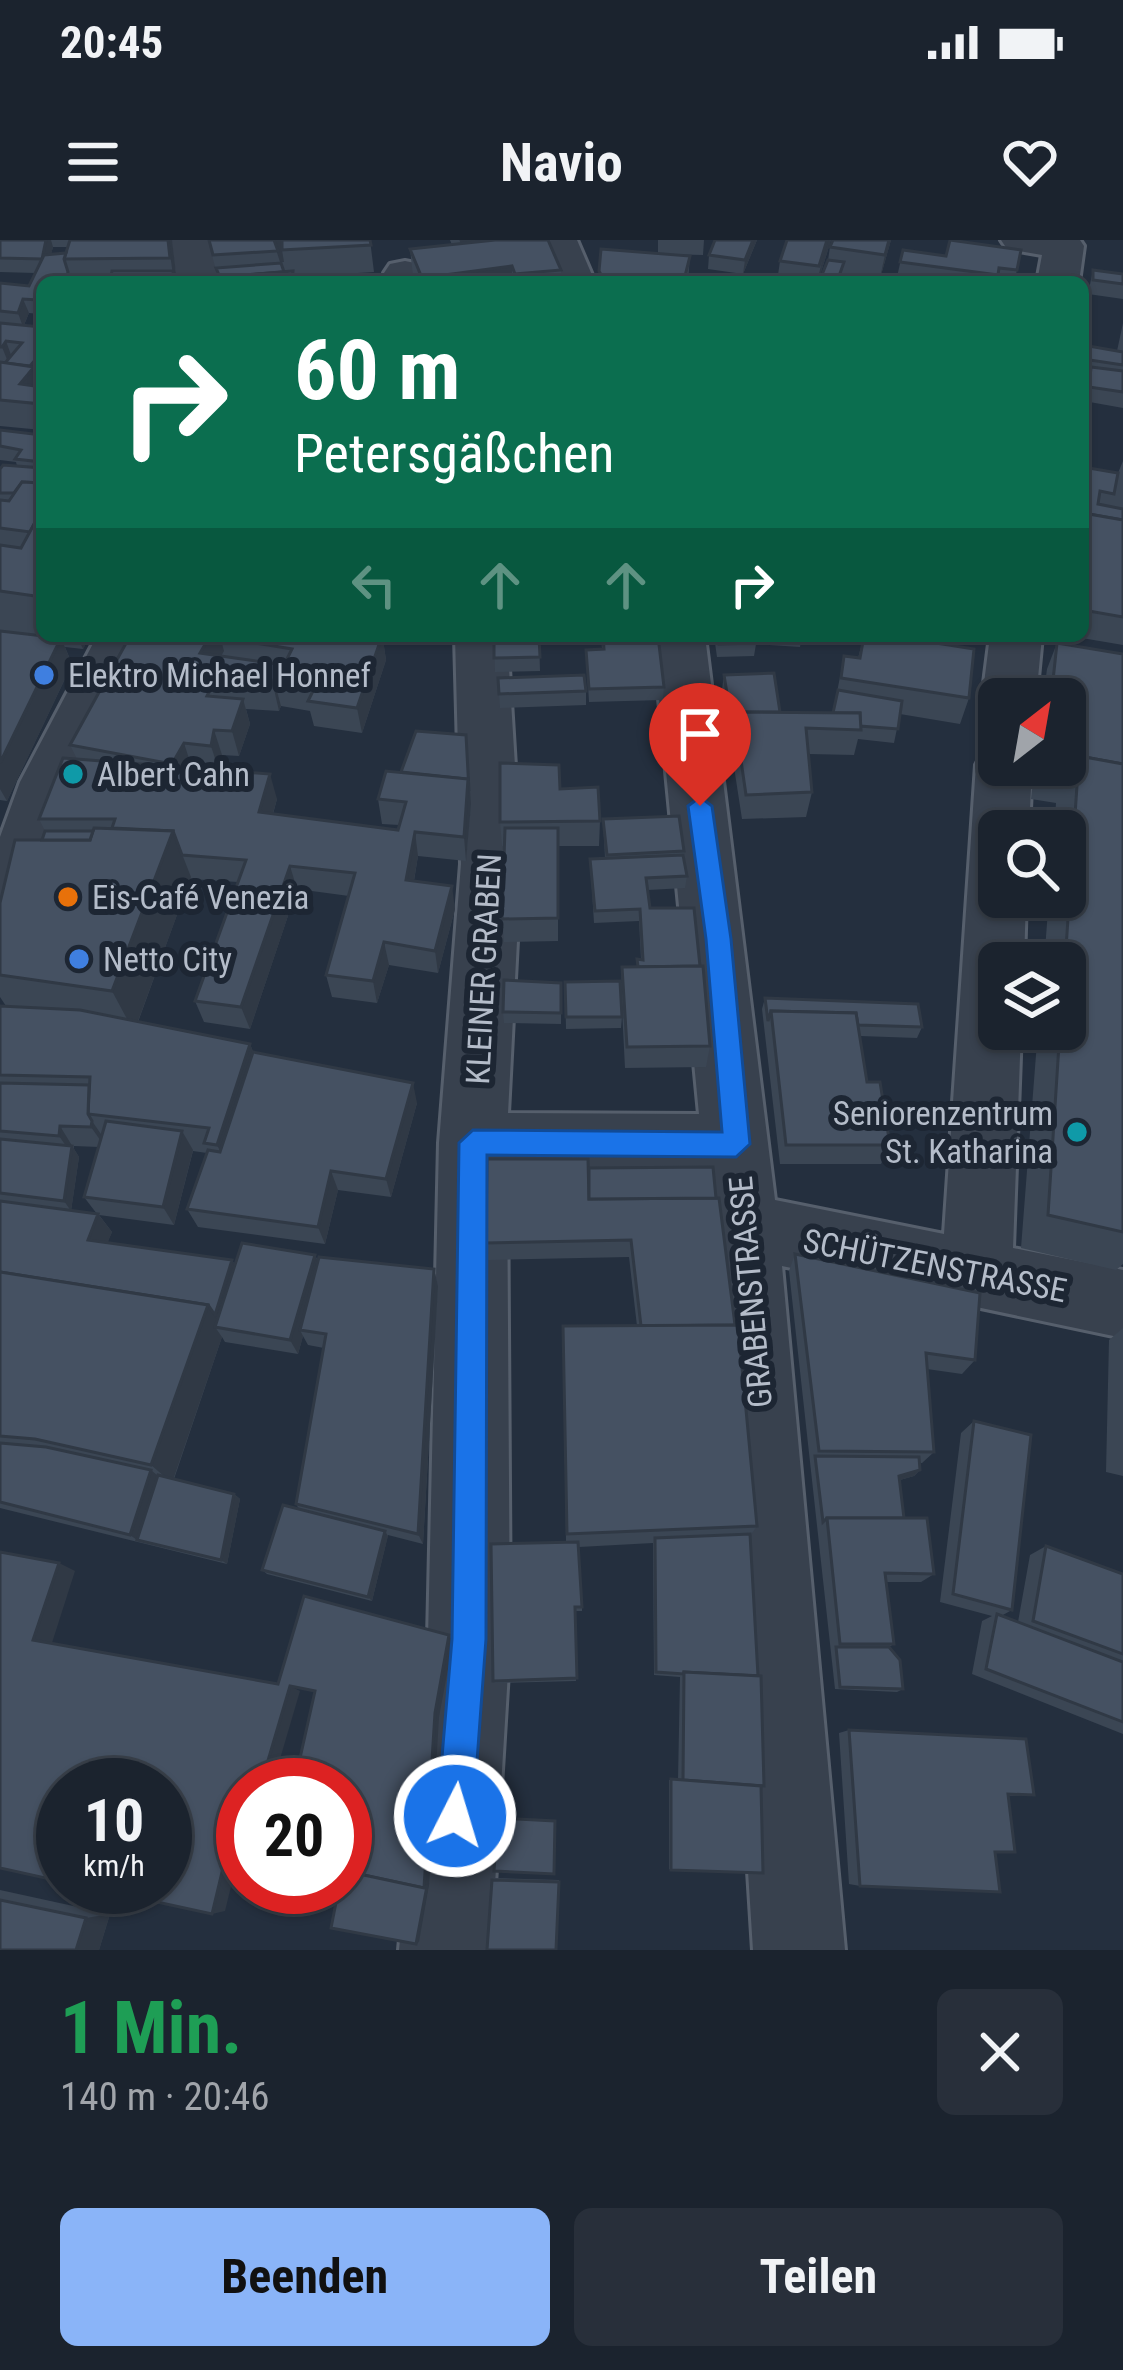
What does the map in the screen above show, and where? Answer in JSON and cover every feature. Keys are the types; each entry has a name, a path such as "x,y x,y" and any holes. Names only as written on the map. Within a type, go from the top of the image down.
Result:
{"street":[{"path":"191,240 197,276"},
{"path":"556,240 571,276"},
{"path":"1021,240 1061,264"},
{"name":"KLEINER GRABEN","path":"445,1950 469,1639 473,1143 491,864 481,642"},
{"name":"GRABENSTRASSE","path":"681,642 719,939 746,1227 799,1950"},
{"path":"1012,678 1015,642"},
{"path":"0,922 97,650"},
{"path":"977,1271 995,918"},
{"path":"473,1143 736,1144"},
{"name":"SCHÜTZENSTRASSE","path":"746,1227 1123,1304"}],"building":[{"path":"0,240 46,240 42,259 0,258"},
{"path":"70,240 168,240 170,258 64,259"},
{"path":"209,240 274,240 278,251 213,255"},
{"path":"282,240 370,240 371,245 282,250"},
{"path":"548,240 561,270 515,274 512,266 421,276 410,249"},
{"path":"715,240 753,240 745,260 709,255"},
{"path":"787,240 827,240 819,266 780,261"},
{"path":"833,240 889,240 885,255 830,247"},
{"path":"950,240 1021,250 1017,270 999,268 998,275 900,262 903,250 946,256"},
{"path":"601,249 690,256 685,276 602,276"},
{"path":"66,253 67,276 36,276 36,300 23,299 18,313 0,311 0,283 29,286 44,255"},
{"path":"828,260 844,262 839,276 821,276"},
{"path":"281,263 284,272 219,276 216,268"},
{"path":"1093,270 1123,274 1123,284 1093,280"},
{"path":"112,271 173,271 173,276 111,276"},
{"path":"293,271 293,276 232,276"},
{"path":"0,323 36,326 36,359 30,366 5,363 22,343 6,341 0,347"},
{"path":"1089,346 1123,352 1123,365 1089,360"},
{"path":"0,362 34,367 20,384 36,386 36,403 0,400"},
{"path":"1091,367 1123,371 1123,392 1089,387"},
{"path":"0,430 36,434 36,461 15,459 21,450 0,446"},
{"path":"3,465 36,468 36,483 22,482 14,493 0,493"},
{"path":"1089,468 1118,473 1114,494 1100,491 1098,504 1123,509 1123,520 1089,514"},
{"path":"22,482 36,483 36,521 30,532 0,528 0,500 9,501"},
{"path":"1089,514 1123,520 1123,617 1089,611"},
{"path":"36,520 36,596 0,591 0,545 21,548"},
{"path":"0,631 36,635 36,642 59,642 0,763"},
{"path":"127,642 206,642 200,653 284,665 292,649 249,642 380,642 357,708 308,701 315,687 274,680 273,685 193,680 190,686 210,690 207,696 243,699 232,731 214,730 211,746 184,743 172,764 70,745"},
{"path":"494,642 539,642 540,657 494,658"},
{"path":"603,642 659,642 664,687 589,689 586,650 604,649"},
{"path":"863,642 930,642 974,649 969,698 841,678 844,656 860,658"},
{"path":"1057,643 1123,654 1123,764 1086,757 1086,678 1053,678"},
{"path":"774,673 780,712 734,712 732,724 724,675"},
{"path":"584,675 586,691 499,694 498,678"},
{"path":"838,690 902,701 898,729 860,726 860,713 833,713"},
{"path":"734,712 860,713 861,730 806,728 812,792 746,795"},
{"path":"416,731 466,735 469,791 468,779 401,772"},
{"name":"Seniorenzentrum St. Katharina","path":"1086,757 1123,764 1123,1232 1048,1215 1059,1050 1086,1050 1086,942 1066,942 1068,918 1086,918 1086,810 1075,810 1077,786 1086,786"},
{"path":"63,758 270,774 259,812 398,830 406,802 378,799 386,771 468,779 464,837 415,832 406,880 452,886 435,951 384,942 373,981 326,975 355,873 290,866 241,1007 195,1001 246,860 182,855 173,831 112,828 115,819 39,819"},
{"path":"500,763 559,765 560,789 598,787 600,821 500,822"},
{"path":"679,816 684,851 607,855 603,819"},
{"path":"94,828 173,831 112,991 0,975 0,903 15,840 90,840"},
{"path":"505,828 558,828 558,918 502,919"},
{"path":"45,831 93,831 90,840 42,840"},
{"path":"683,855 687,876 646,878 650,908 694,908 700,966 638,967 637,959 643,960 640,909 595,911 590,859"},
{"path":"703,966 710,1046 627,1047 622,967"},
{"path":"504,980 561,983 561,1013 503,1012"},
{"path":"620,981 622,1017 566,1017 565,982"},
{"path":"765,998 918,1004 922,1027 858,1025 856,1013 771,1011 768,1021"},
{"path":"0,1006 80,1010 250,1044 217,1145 204,1143 209,1128 88,1114 90,1077 0,1075"},
{"path":"771,1011 856,1013 867,1082 880,1082 890,1145 786,1145"},
{"path":"253,1052 413,1083 386,1179 331,1171 318,1227 187,1209 208,1150 220,1152"},
{"path":"0,1083 89,1085 91,1127 60,1126 59,1136 0,1131"},
{"path":"106,1121 182,1131 163,1207 84,1197"},
{"path":"0,1139 72,1146 64,1201 0,1193"},
{"path":"487,1159 588,1159 589,1199 719,1198 735,1325 641,1326 631,1240 486,1243"},
{"path":"713,1167 716,1198 589,1199 589,1168"},
{"path":"0,1201 98,1214 88,1240 232,1260 215,1315 208,1305 0,1272"},
{"path":"242,1243 315,1255 290,1340 215,1327"},
{"path":"795,1254 980,1293 975,1360 926,1353 934,1452 819,1451"},
{"path":"319,1257 434,1269 418,1534 296,1504 326,1334 300,1330"},
{"path":"0,1272 208,1305 151,1465 35,1439 0,1436"},
{"path":"738,1325 757,1526 567,1534 563,1326"},
{"path":"974,1421 1031,1435 1012,1610 953,1594"},
{"path":"0,1443 46,1447 151,1470 130,1535 0,1502"},
{"path":"815,1456 919,1457 920,1470 899,1476 904,1518 827,1518 823,1522"},
{"path":"158,1475 234,1494 221,1560 137,1540"},
{"path":"283,1505 385,1531 368,1597 262,1570"},
{"path":"827,1518 927,1518 934,1574 885,1573 894,1644 840,1644"},
{"path":"750,1534 758,1676 656,1672 655,1538"},
{"path":"578,1542 582,1607 575,1607 577,1678 493,1681 491,1544"},
{"path":"1046,1546 1123,1574 1123,1654 1033,1621"},
{"path":"0,1552 59,1563 33,1640 278,1684 304,1596 449,1635 435,1713 424,1888 372,1877 372,1758 300,1758 315,1691 290,1686 269,1758 216,1758 212,1914 192,1910 192,1758 36,1758 36,1876 0,1868"},
{"path":"997,1614 1123,1662 1123,1722 986,1669"},
{"path":"836,1647 889,1647 900,1660 903,1689 840,1687"},
{"path":"684,1672 761,1676 764,1786 683,1780"},
{"path":"849,1730 1026,1739 1034,1795 1008,1794 1015,1852 995,1852 1000,1892 860,1886"},
{"path":"671,1779 761,1786 763,1873 671,1870"},
{"path":"498,1818 555,1821 554,1874 494,1871"},
{"path":"372,1877 427,1886 416,1944 331,1928 334,1914 372,1914"},
{"path":"492,1880 559,1882 556,1950 487,1950"},
{"path":"0,1900 36,1908 36,1914 86,1918 76,1950 0,1950"}],"place":[{"name":"Elektro Michael Honnef","path":"44,675"},
{"name":"Albert Cahn","path":"73,774"},
{"name":"Eis-Café Venezia","path":"68,897"},
{"name":"Netto City","path":"79,959"},
{"name":"Seniorenzentrum St. Katharina","path":"1077,1132"}],"route":[{"path":"455,1816 469,1639 473,1143 736,1144 719,939 700,806"}]}
